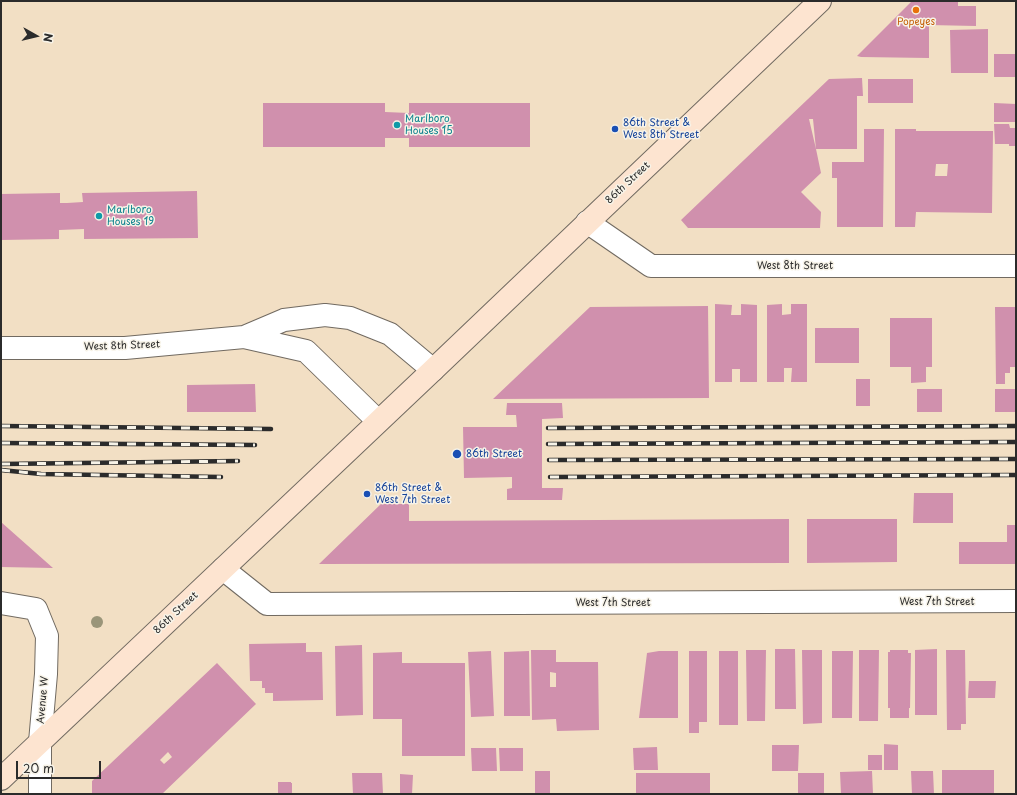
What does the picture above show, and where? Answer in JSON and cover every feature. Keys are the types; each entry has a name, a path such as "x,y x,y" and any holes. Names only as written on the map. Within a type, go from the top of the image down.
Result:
{"main road":[{"name":"86th Street","path":"1,779 378,421 434,370 587,222 820,1"}],"street":[{"name":"West 8th Street","path":"587,222 651,266 1016,266"},
{"name":"West 8th Street","path":"1,348 125,348 244,337 284,320 325,314 350,318 390,334 434,370"},
{"name":"West 8th Street","path":"244,337 306,351 378,421"},
{"name":"West 7th Street","path":"223,569 268,604 1016,601"},
{"name":"Avenue W","path":"1,603 36,609 47,636 46,674 40,742 40,794"}],"building":[{"path":"912,1 958,1 958,6 976,6 976,26 929,25 929,58 857,56"},
{"path":"988,29 988,73 951,73 950,30"},
{"path":"994,54 1015,54 1015,77 994,77"},
{"path":"862,78 863,96 857,96 857,149 816,149 821,173 801,192 821,212 820,228 688,228 681,220 829,79","holes":["809,119 813,119 816,149"]},
{"path":"868,79 913,79 913,103 868,103"},
{"name":"Marlboro Houses 15","path":"263,103 385,103 385,112 409,113 409,103 530,103 530,147 409,147 409,138 385,138 385,147 263,147"},
{"path":"994,103 1016,104 1016,122 994,122"},
{"path":"994,124 1009,124 1010,128 1016,128 1016,146 1009,146 1009,144 995,144"},
{"path":"864,129 884,129 883,227 837,227 837,178 832,178 832,162 864,162"},
{"path":"895,129 916,129 916,131 993,131 992,213 916,212 915,227 895,227","holes":["936,164 948,164 947,176 935,176"]},
{"name":"Marlboro Houses 19","path":"197,191 198,238 84,239 84,229 59,230 59,239 1,240 1,194 60,193 60,203 67,203 83,202 82,193"},
{"path":"715,304 732,305 731,315 741,315 741,304 757,305 757,382 740,382 740,369 732,369 732,382 715,382"},
{"path":"782,304 782,315 791,314 791,304 807,304 807,382 791,382 792,368 784,368 784,382 767,382 767,305"},
{"path":"708,306 709,398 493,399 590,307"},
{"path":"995,307 1015,307 1016,367 1010,367 1010,373 1005,373 1005,384 996,384"},
{"path":"890,318 932,318 932,367 926,367 926,382 911,383 911,367 890,367"},
{"path":"815,328 859,328 859,363 815,363"},
{"path":"856,379 870,379 870,406 856,406"},
{"path":"255,384 256,412 187,412 187,385"},
{"path":"917,389 942,389 942,412 917,412"},
{"path":"995,389 1016,389 1016,412 995,412"},
{"path":"507,403 562,403 563,418 542,419 542,488 563,488 562,500 507,500 507,489 512,488 512,477 464,478 463,427 517,427 516,415 506,415"},
{"path":"914,493 953,493 953,523 913,523"},
{"path":"381,504 409,504 409,521 789,519 789,563 319,564"},
{"path":"807,519 897,519 897,562 807,563"},
{"path":"1,522 53,568 1,567"},
{"path":"1007,525 1016,525 1016,564 959,564 959,542 1007,542"},
{"path":"306,643 306,652 322,652 323,700 273,701 273,693 265,693 265,688 262,688 262,681 250,681 249,644"},
{"path":"362,645 363,715 336,716 335,646"},
{"path":"775,649 795,649 796,709 775,709"},
{"path":"937,649 937,715 915,715 915,650"},
{"path":"531,650 556,650 556,662 598,662 599,730 557,731 556,719 532,720","holes":["550,672 556,673 556,687 550,687"]},
{"path":"746,650 766,650 765,721 747,721"},
{"path":"802,650 822,650 822,723 803,724"},
{"path":"859,650 879,650 878,721 859,721"},
{"path":"890,650 908,650 908,653 911,653 909,718 890,718 890,708 888,708 888,652 890,652"},
{"path":"946,650 965,650 966,724 961,724 961,730 947,730"},
{"path":"491,651 494,716 471,717 468,652"},
{"path":"529,651 530,716 504,716 504,652"},
{"path":"659,651 678,651 678,718 639,718 647,653"},
{"path":"689,651 707,651 707,722 699,722 699,733 689,733"},
{"path":"719,651 738,651 738,725 719,725"},
{"path":"832,651 853,651 852,718 832,718"},
{"path":"402,652 402,663 465,663 465,756 402,756 402,719 373,719 373,653"},
{"path":"217,663 256,704 162,794 92,794 92,781","holes":["168,752 172,757 164,764 160,760"]},
{"path":"969,681 996,681 995,698 968,698"},
{"path":"884,744 898,745 898,770 884,770"},
{"path":"772,745 799,745 798,771 772,771"},
{"path":"657,747 658,770 634,770 633,748"},
{"path":"471,748 496,748 497,771 472,771"},
{"path":"499,748 523,748 523,771 500,771"},
{"path":"868,755 882,755 882,770 868,770"},
{"path":"942,770 994,770 994,794 942,794"},
{"path":"535,771 550,771 550,794 535,794"},
{"path":"872,771 873,794 841,794 840,772"},
{"path":"911,771 933,771 934,794 912,794"},
{"path":"352,773 382,773 383,794 353,794"},
{"path":"636,773 710,773 710,794 636,794"},
{"path":"798,773 824,773 824,794 798,794"},
{"path":"400,774 413,775 412,794 400,794"},
{"path":"278,782 291,782 292,794 278,794"}],"railway":[{"path":"1,426 271,429"},
{"path":"548,428 1016,426"},
{"path":"548,444 1016,442"},
{"path":"1,443 255,445"},
{"path":"549,460 1016,459"},
{"path":"1,464 238,461"},
{"path":"1,470 41,474 221,477"},
{"path":"550,477 1016,475"}],"place":[{"name":"Popeyes","path":"916,10"},
{"name":"Marlboro Houses 15","path":"397,125"},
{"name":"86th Street & West 8th Street","path":"615,129"},
{"name":"Marlboro Houses 19","path":"99,216"},
{"name":"86th Street","path":"457,454"},
{"name":"86th Street & West 7th Street","path":"367,494"}]}
